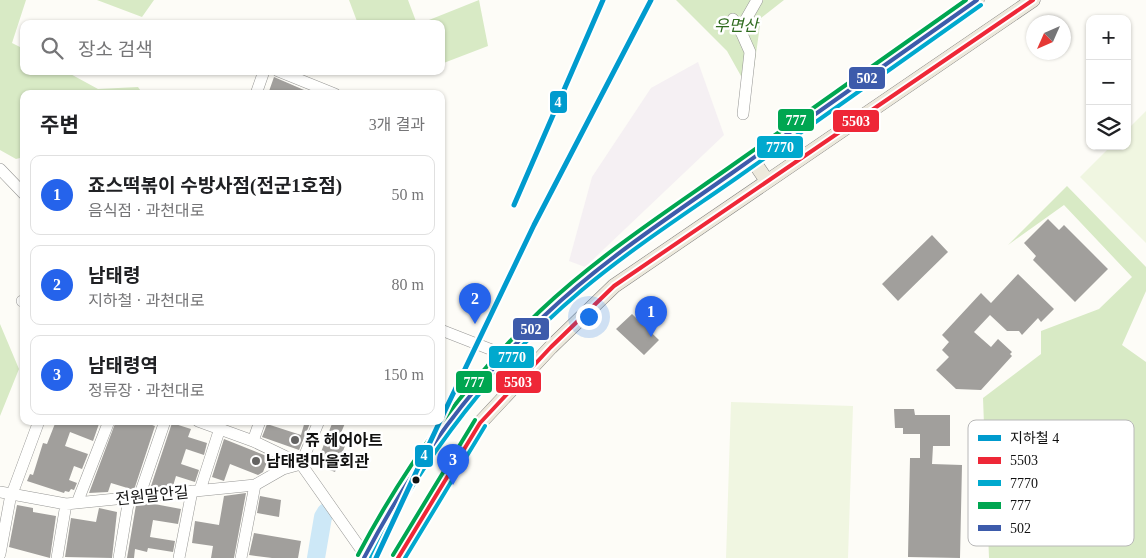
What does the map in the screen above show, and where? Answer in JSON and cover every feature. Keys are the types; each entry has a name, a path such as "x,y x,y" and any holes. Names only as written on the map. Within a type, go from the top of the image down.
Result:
{"main road":[{"path":"366,557 380,525 414,472 470,397 505,355 577,286 752,159 977,0"},
{"path":"398,558 480,423 550,347 614,286 1033,0"},
{"path":"752,159 767,181"}],"street":[{"path":"742,34 745,21 757,0"},
{"path":"733,19 750,52 743,114"},
{"path":"257,90 263,75"},
{"path":"287,75 314,90"},
{"path":"0,169 20,190"},
{"path":"445,332 505,355"},
{"path":"0,554 8,493 37,425"},
{"path":"57,558 71,504 107,425"},
{"path":"119,558 134,497 163,425"},
{"path":"211,425 253,441 301,464 366,557"},
{"path":"253,441 259,425"},
{"path":"301,464 317,425"},
{"path":"179,558 196,491 220,428"},
{"name":"전원말안길","path":"8,493 71,504 255,485 283,469 301,464"},
{"path":"241,558 255,485"}],"shaded area":[{"path":"698,62 724,135 585,267 569,261 592,177 651,88"}],"green space":[{"path":"0,0 26,0 12,43 20,47 20,75 72,75 98,89 138,87 140,90 20,90 20,158 16,159 0,150"},
{"path":"97,0 154,0 142,17"},
{"path":"349,0 408,0 416,20 356,20"},
{"path":"479,0 488,46 445,62 445,20 429,20"},
{"name":"우면산","path":"676,0 784,0 761,18 754,68 741,76 727,51"},
{"path":"1146,111 1146,243 1080,177 1107,150 1131,150 1131,126"},
{"path":"1067,186 1146,267 1146,291 1122,345 1146,362 1146,558 989,558 989,546 1134,546 1134,420 984,420 983,398 1041,354 1041,331 1099,309 1132,277 1064,205 1008,245"},
{"path":"0,324 19,369 0,416"},
{"path":"731,402 853,406 848,558 726,558"}],"building":[{"path":"274,77 304,90 269,90"},
{"path":"1048,219 1059,230 1064,225 1108,269 1075,302 1033,260 1036,256 1024,243"},
{"path":"932,235 948,252 898,301 882,284"},
{"path":"1018,274 1054,309 1041,322 1038,318 1022,335 1019,331 1007,331 990,315 974,332 991,347 998,339 1012,352 1010,354 1012,356 981,390 956,389 936,370 949,357 942,350 949,342 942,335 981,293 991,303"},
{"path":"632,314 659,340 644,355 616,329"},
{"path":"894,409 914,409 915,415 950,415 950,446 933,446 932,464 962,465 960,558 908,557 910,458 920,458 920,434 903,434 903,428 895,428"},
{"path":"54,425 99,425 93,441 70,432 65,446 88,454 82,469 74,466 69,480 77,483 74,490 71,489 69,492 65,491 64,493 27,481 30,474 33,475 43,443 47,444"},
{"path":"114,425 155,426 134,490 111,483 108,492 89,493"},
{"path":"171,425 191,429 188,437 207,443 204,455 186,449 181,464 199,470 195,482 176,476 173,486 151,486"},
{"path":"267,425 301,435 304,425 309,425 299,450 262,437"},
{"path":"331,425 344,425 340,435 348,438 335,472 316,465"},
{"path":"224,439 269,457 263,472 258,475 230,464 224,481 212,477"},
{"path":"246,493 234,558 211,558 213,546 192,543 195,521 219,525 224,496"},
{"path":"260,496 281,500 279,517 257,513"},
{"path":"149,503 181,509 178,524 153,520 150,537 175,541 173,552 148,548 147,552 135,549 134,558 127,558 136,505"},
{"path":"17,505 33,508 33,512 56,516 50,558 9,547"},
{"path":"99,508 117,512 112,558 65,557 71,518 96,522"},
{"path":"254,533 301,541 298,558 272,558 249,555"}],"waterway":[{"path":"316,558 323,517 326,512"}],"metro line":[{"name":"4","path":"514,205 603,0"},
{"name":"4","path":"445,411 534,225 651,0"},
{"name":"4","path":"376,558 438,425"}],"transit line":[{"name":"777","path":"445,418 487,366 513,338 584,272 966,0"},
{"name":"502","path":"364,558 402,492 444,430 491,371 544,316 589,277 636,241 977,0"},
{"name":"5503","path":"398,558 480,423 551,347 614,286 1033,0"},
{"name":"7770","path":"371,558 414,484 463,414 519,349 550,319 582,290 639,246 981,5"},
{"name":"777","path":"393,555 475,420"},
{"name":"777","path":"358,555 396,488 440,425"},
{"name":"7770","path":"405,558 485,426"}],"place":[{"name":"남태령","path":"475,324"},
{"name":"죠스떡볶이 수방사점(전군1호점)","path":"651,337"},
{"name":"쥬 헤어아트","path":"295,440"},
{"name":"남태령마을회관","path":"256,461"},
{"name":"남태령역","path":"453,485"}]}
